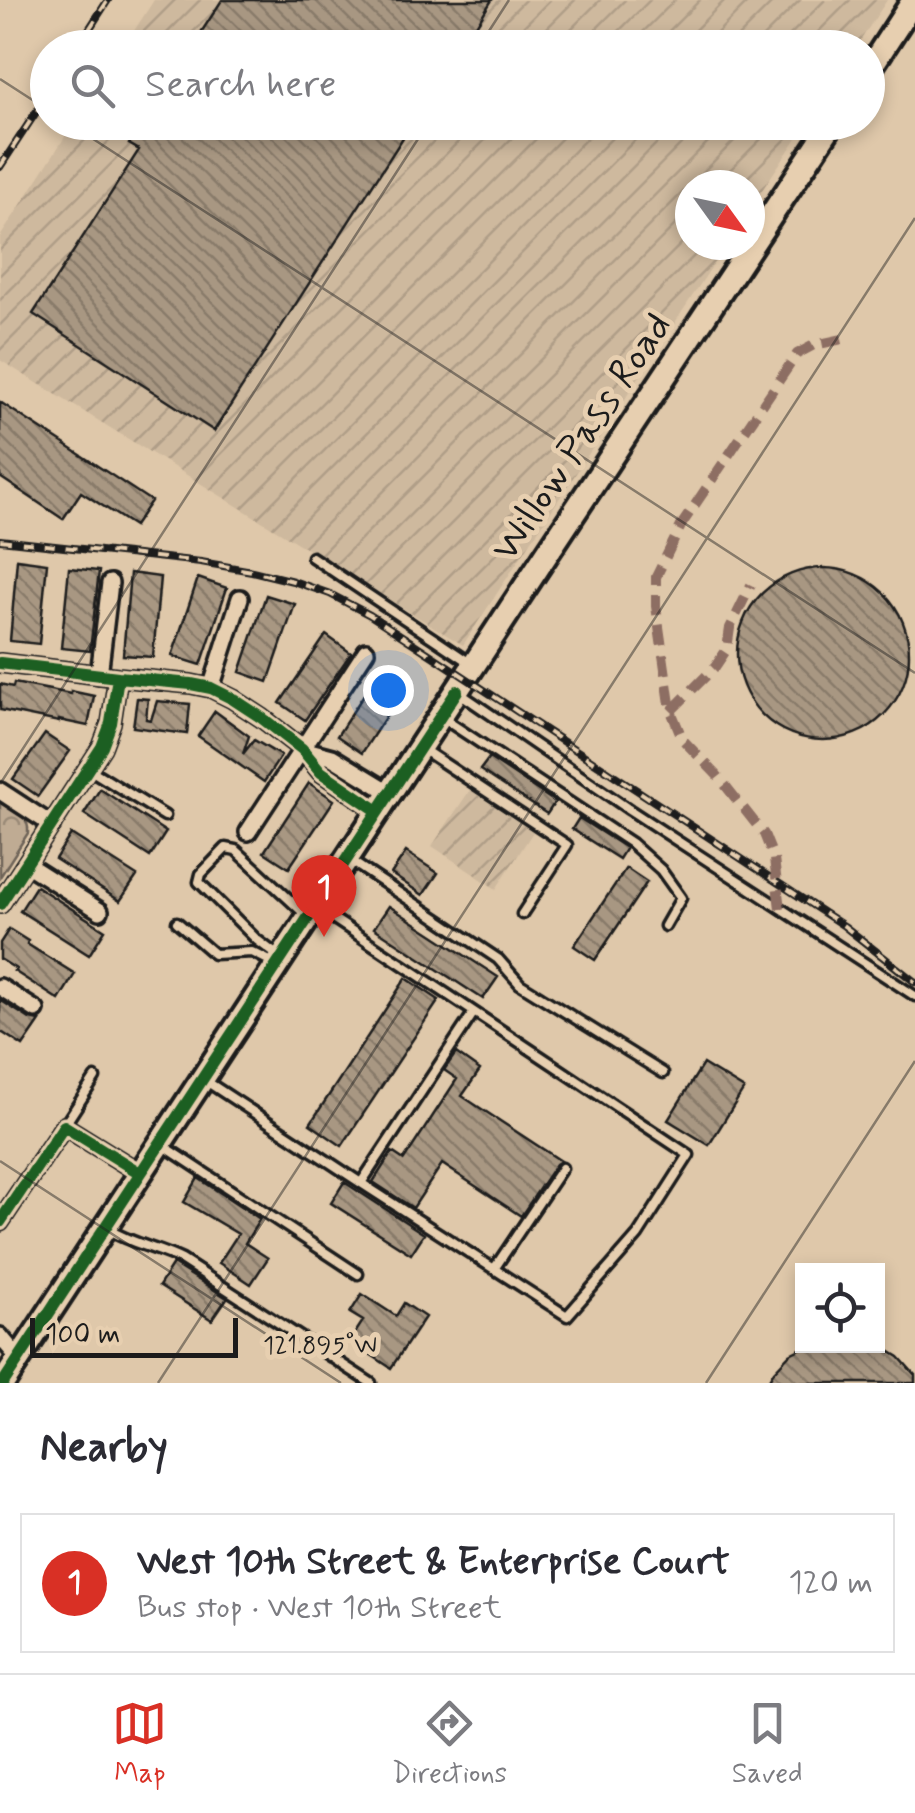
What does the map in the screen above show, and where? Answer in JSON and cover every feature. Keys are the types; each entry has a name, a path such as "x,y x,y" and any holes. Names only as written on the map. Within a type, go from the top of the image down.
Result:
{"main road":[{"path":"885,45 914,0"},
{"name":"Willow Pass Road","path":"3,1383 821,140"}],"street":[{"path":"100,675 110,583"},
{"path":"211,688 240,598"},
{"path":"248,832 366,651"},
{"path":"0,663 211,688 262,718 302,749 332,756 384,802"},
{"path":"0,904 102,747 111,723 118,677"},
{"path":"0,791 52,826"},
{"path":"26,864 100,911"},
{"path":"0,987 36,1010"},
{"path":"0,1222 64,1126 140,1173"},
{"path":"0,1336 19,1359"}],"lane":[{"path":"312,557 474,665"},
{"path":"457,691 915,996"},
{"path":"440,716 631,843 661,870 681,898 665,926"},
{"path":"420,748 568,844 522,914"},
{"path":"89,769 165,816"},
{"path":"203,1079 567,1316 638,1235 689,1155 474,1012 312,912 236,850 226,848 201,874 199,882 280,962"},
{"path":"347,858 498,959 520,984 663,1073"},
{"path":"177,922 214,954 252,952 280,962"},
{"path":"361,1183 474,1012"},
{"path":"64,1126 95,1078"},
{"path":"160,1143 358,1274"},
{"path":"494,1269 562,1168"},
{"path":"105,1228 128,1242 159,1249 182,1260 371,1383"}],"shaded area":[{"path":"154,0 887,0 867,30 135,30"},
{"path":"63,140 796,140 765,186 765,170 675,170 675,260 716,260 463,645 0,360 0,237"},
{"path":"470,790 533,832 496,889 432,846"}],"green space":[{"path":"0,802 24,817 28,833 0,877"}],"building":[{"path":"222,0 492,0 473,30 203,30"},
{"path":"132,140 401,140 214,431 33,314 139,150 129,144"},
{"path":"0,402 151,501 134,526 81,492 63,519 0,477"},
{"path":"17,559 47,563 39,644 10,641"},
{"path":"69,568 99,571 90,651 61,648"},
{"path":"823,568 856,575 884,593 902,621 909,654 902,687 884,715 856,733 823,740 790,733 762,715 744,687 737,654 744,621 762,593 790,575"},
{"path":"130,573 160,577 153,657 123,655"},
{"path":"198,578 227,588 201,665 172,656"},
{"path":"266,595 295,604 268,682 240,672"},
{"path":"326,635 351,653 305,720 280,703"},
{"path":"381,668 406,685 362,753 337,736"},
{"path":"14,683 94,696 88,726 0,710 0,684 13,687"},
{"path":"137,698 148,699 146,719 151,720 157,701 190,704 187,734 133,727"},
{"path":"215,711 249,736 243,754 254,740 281,756 264,782 198,736"},
{"path":"45,734 70,751 38,796 13,779"},
{"path":"489,758 555,802 547,814 480,770"},
{"path":"309,783 334,800 289,868 264,852"},
{"path":"100,789 166,832 150,857 84,814"},
{"path":"579,818 626,848 619,859 572,829"},
{"path":"71,834 137,876 120,901 55,859"},
{"path":"406,852 438,873 423,895 391,874"},
{"path":"626,868 647,882 595,960 574,946"},
{"path":"36,886 105,930 89,955 20,911"},
{"path":"389,906 498,977 483,999 374,928"},
{"path":"9,929 75,974 59,1000 0,959 0,943"},
{"path":"406,978 439,1000 342,1146 310,1124"},
{"path":"0,1000 40,1021 23,1046 0,1031"},
{"path":"456,1053 480,1070 462,1096 561,1161 521,1216 442,1164 413,1208 373,1182 392,1152 404,1160 457,1079 444,1070"},
{"path":"703,1064 744,1089 709,1145 668,1120"},
{"path":"198,1178 260,1219 245,1243 268,1258 251,1284 219,1263 238,1234 184,1202"},
{"path":"344,1182 424,1234 411,1254 331,1203"},
{"path":"173,1264 227,1298 212,1320 159,1286"},
{"path":"362,1294 396,1316 404,1303 425,1317 391,1368 350,1341 363,1321 350,1313"},
{"path":"885,1348 915,1375 915,1383 767,1383 790,1354 885,1353"}],"railway":[{"path":"89,30 108,0"},
{"path":"0,167 30,121"},
{"path":"0,540 201,562 293,581 330,594 370,615 844,926 915,982"}],"marked path":[{"path":"780,909 774,859 764,834 683,740 671,711 656,606 656,577 682,524 797,354 814,345 843,339"},
{"path":"671,711 715,667 727,649 730,628 751,585"}],"cycle path":[{"path":"0,663 118,677 111,723 102,747 0,904"},
{"path":"118,677 191,684 233,699 302,749 321,772 378,811"},
{"path":"3,1383 457,691"},
{"path":"0,1222 64,1126 140,1173"}],"place":[{"name":"West 10th Street & Enterprise Court","path":"324,937"}]}
